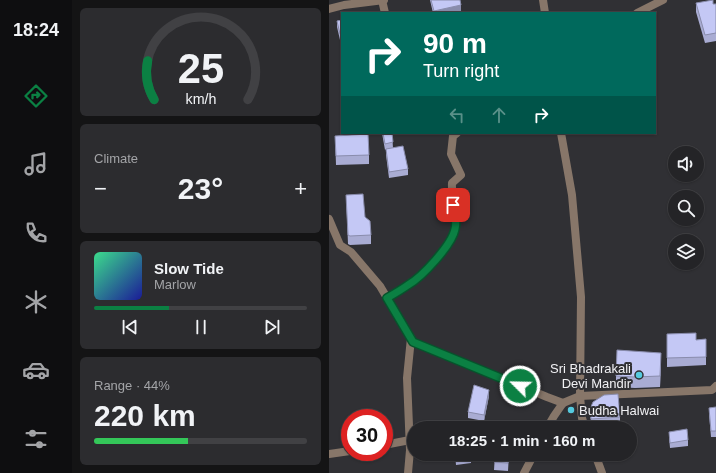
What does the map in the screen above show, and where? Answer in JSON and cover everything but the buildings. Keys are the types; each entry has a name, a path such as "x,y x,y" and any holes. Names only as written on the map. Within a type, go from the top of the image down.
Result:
{"street":[{"path":"329,9 344,5 383,0 385,12"},
{"path":"543,0 545,12"},
{"path":"639,12 663,0"},
{"path":"387,298 410,285 431,265 447,247 455,230 456,216 451,194 452,183 461,175 451,154 453,136 456,134"},
{"path":"561,134 571,194 581,297 580,396 583,421"},
{"path":"329,219 340,245 351,252 380,286 413,342 563,403"},
{"path":"409,421 407,378 411,338"},
{"path":"551,421 563,403 580,396 712,390 716,386"},
{"path":"393,443 407,441"},
{"path":"329,454 341,452"},
{"path":"408,473 409,461"},
{"path":"524,473 530,461"},
{"path":"598,461 602,473"}],"place":[{"name":"Sri Bhadrakali Devi Mandir","path":"639,375"},
{"name":"Budha Halwai","path":"571,410"}],"route":[{"path":"453,205 456,216 455,230 447,247 410,285 387,298 413,342 520,386"}]}
